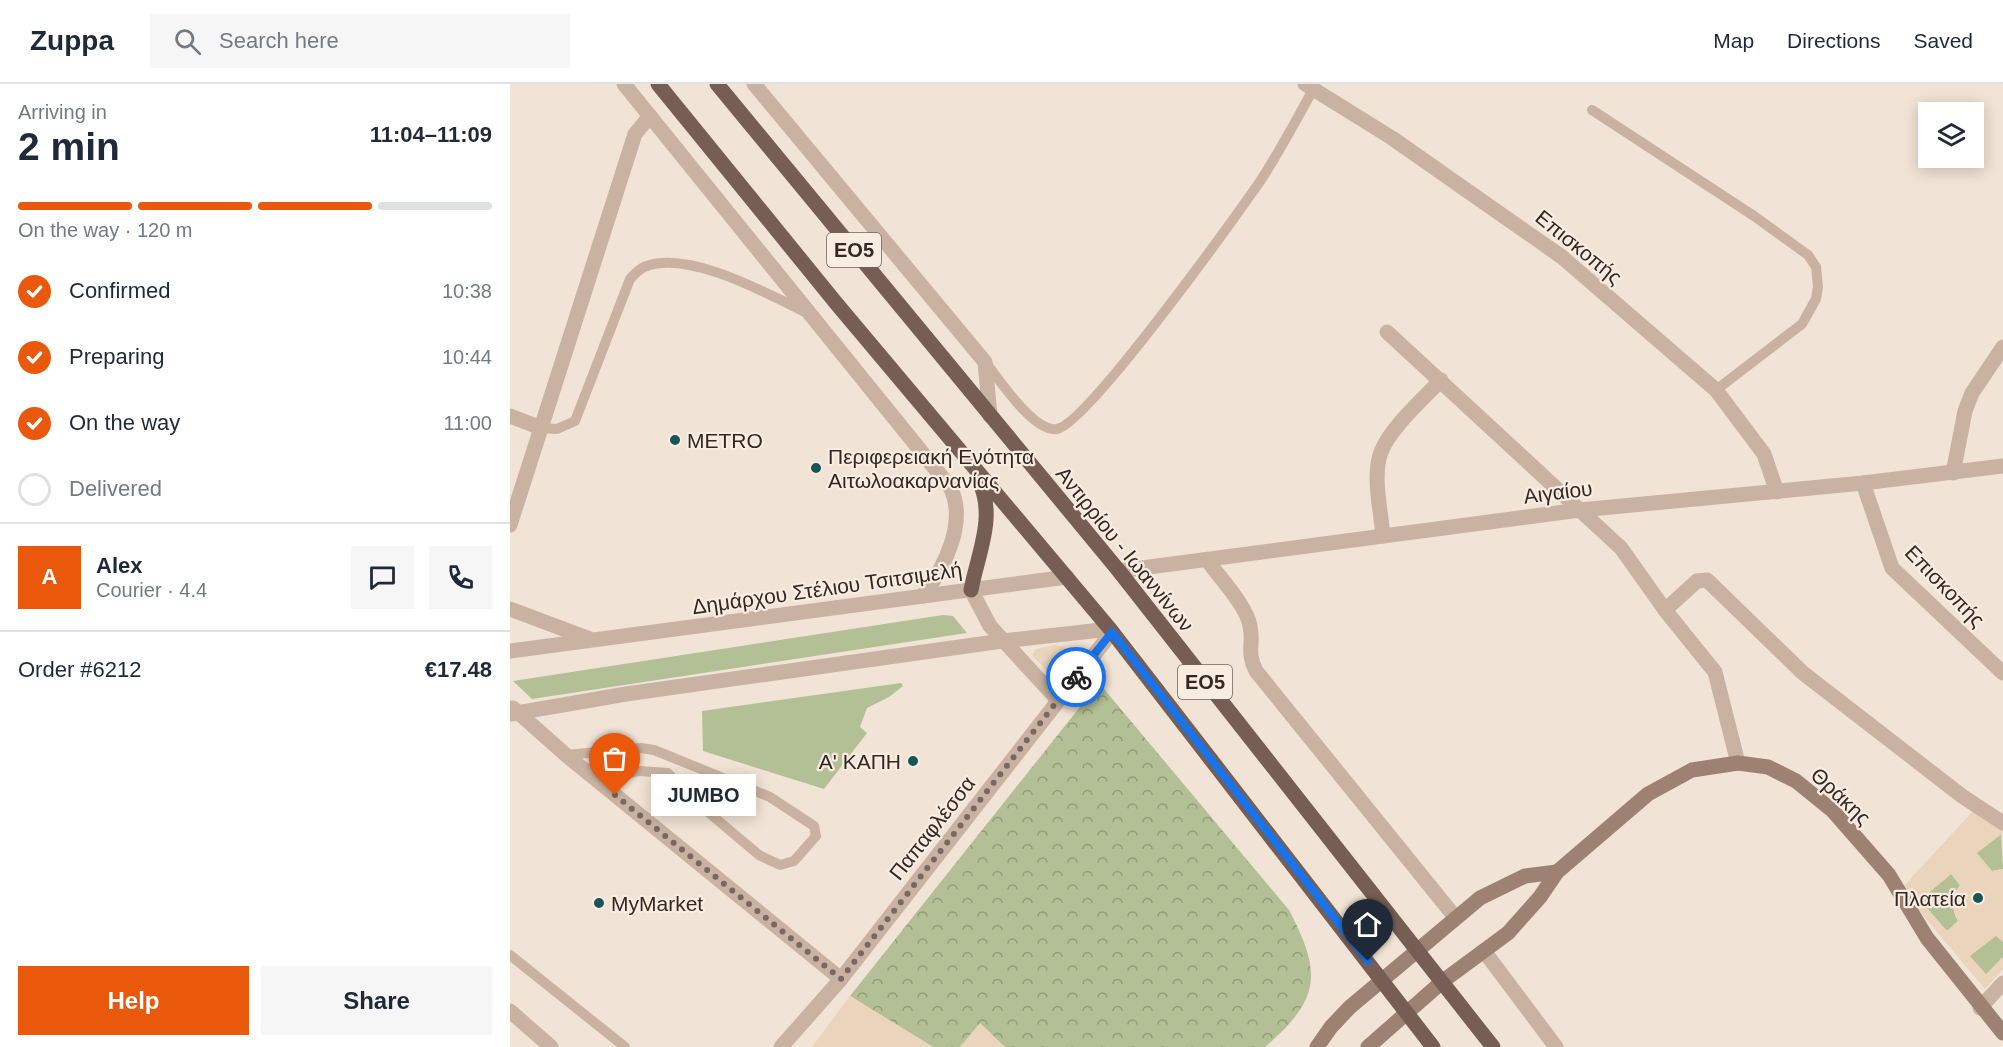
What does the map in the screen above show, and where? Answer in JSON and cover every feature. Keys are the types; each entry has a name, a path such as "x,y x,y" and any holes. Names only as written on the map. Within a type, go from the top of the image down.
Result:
{"main road":[{"name":"ΕΟ5","path":"658,84 969,463 1111,630 1383,979 1433,1047"},
{"name":"Αντιρρίου - Ιωαννίνων","path":"717,84 1119,571 1493,1047"},
{"path":"969,463 983,488 987,519 971,590"},
{"name":"Θράκης","path":"1368,1047 1443,981 1521,920 1557,872 1648,794 1692,770 1738,763 1768,767 1796,780 1833,811 1888,875 1927,939 1980,1008 2003,1033"},
{"path":"1317,1047 1331,1027 1383,979 1480,898 1525,876 1557,872"}],"street":[{"path":"624,84 949,484 954,495 956,519 951,543 941,568 923,596"},
{"path":"754,84 985,362 990,416"},
{"name":"Επισκοπής","path":"1310,86 1450,177 1562,257 1716,390 1764,454 1777,492"},
{"path":"510,525 635,134 650,116"},
{"path":"1388,332 1621,548 1665,610 1715,672 1738,763"},
{"path":"1953,473 1965,411 1972,393 2003,347"},
{"path":"1383,536 1378,473 1381,452 1392,434 1441,380"},
{"path":"510,416 541,428"},
{"name":"Αιγαίου","path":"1119,571 1580,510 1777,492 2003,466"},
{"name":"Επισκοπής","path":"1863,483 1892,568 2003,673"},
{"path":"1207,560 1245,613 1251,627 1250,660 1256,671 1455,917"},
{"name":"Δημάρχου Στέλιου Τσιτσιμελή","path":"510,651 1067,578"},
{"path":"1665,610 1696,581 1707,580 1803,673 1944,782 2003,823"},
{"path":"971,590 980,611 1002,641 1058,700"},
{"name":"Δημάρχου Στέλιου Τσιτσιμελή","path":"510,609 593,640"},
{"path":"513,710 1002,641 1111,630"},
{"name":"Παπαφλέσσα","path":"782,1047 841,979 1111,630"},
{"path":"513,710 841,979"},
{"path":"1484,951 1556,1047"},
{"path":"1980,1008 2003,983"},
{"path":"510,1011 551,1047"}],"lane":[{"path":"985,362 1032,420 1044,428 1056,430 1067,425 1116,375 1260,182 1310,86"},
{"path":"1592,110 1754,216 1808,255 1816,267 1816,299 1802,324 1716,390"},
{"path":"541,428 557,429 570,424 578,416 630,279 643,267 663,264 727,274 813,316"},
{"path":"566,755 641,748 654,750 779,801 814,826 816,836 794,861 780,865 765,859 738,838 689,796 668,773 639,771 597,781"},
{"path":"510,955 625,1047"}],"green space":[{"path":"943,615 953,616 967,633 532,699 513,681"},
{"path":"901,683 903,686 889,697 867,708 860,727 867,733 824,789 703,751 702,711"},
{"path":"1099,683 1289,910 1300,932 1311,968 1306,999 1297,1014 1265,1047 1005,1047 980,1024 960,1047 933,1047 850,996"},
{"path":"2001,832 2003,869 1992,871 1976,853"},
{"path":"1951,874 1960,885 1953,903 1958,921 1947,931 1920,900"},
{"path":"1996,935 2003,942 2003,957 1986,975 1969,956"}],"shaded area":[{"path":"1055,645 1071,649 1074,654 1054,678 1032,655 1036,649"},
{"name":"Πλατεία","path":"1976,808 2003,827 2003,833 1977,853 1992,871 2003,869 2003,942 1996,936 1970,956 1986,974 2003,957 2003,969 1985,989 1901,889","holes":["1951,874 1960,885 1952,905 1958,921 1947,931 1920,900"]},
{"path":"850,996 933,1047 812,1047"},
{"path":"980,1023 1005,1047 960,1047"}],"way so far":[{"path":"615,795 841,979 1076,677"}],"place":[{"name":"METRO","path":"675,440"},
{"name":"Περιφερειακή Ενότητα Αιτωλοακαρνανίας","path":"816,468"},
{"name":"Α' ΚΑΠΗ","path":"913,761"},
{"name":"JUMBO","path":"615,795"},
{"name":"Πλατεία","path":"1978,898"},
{"name":"MyMarket","path":"599,903"}],"route":[{"path":"1076,677 1112,632 1368,961"}]}
